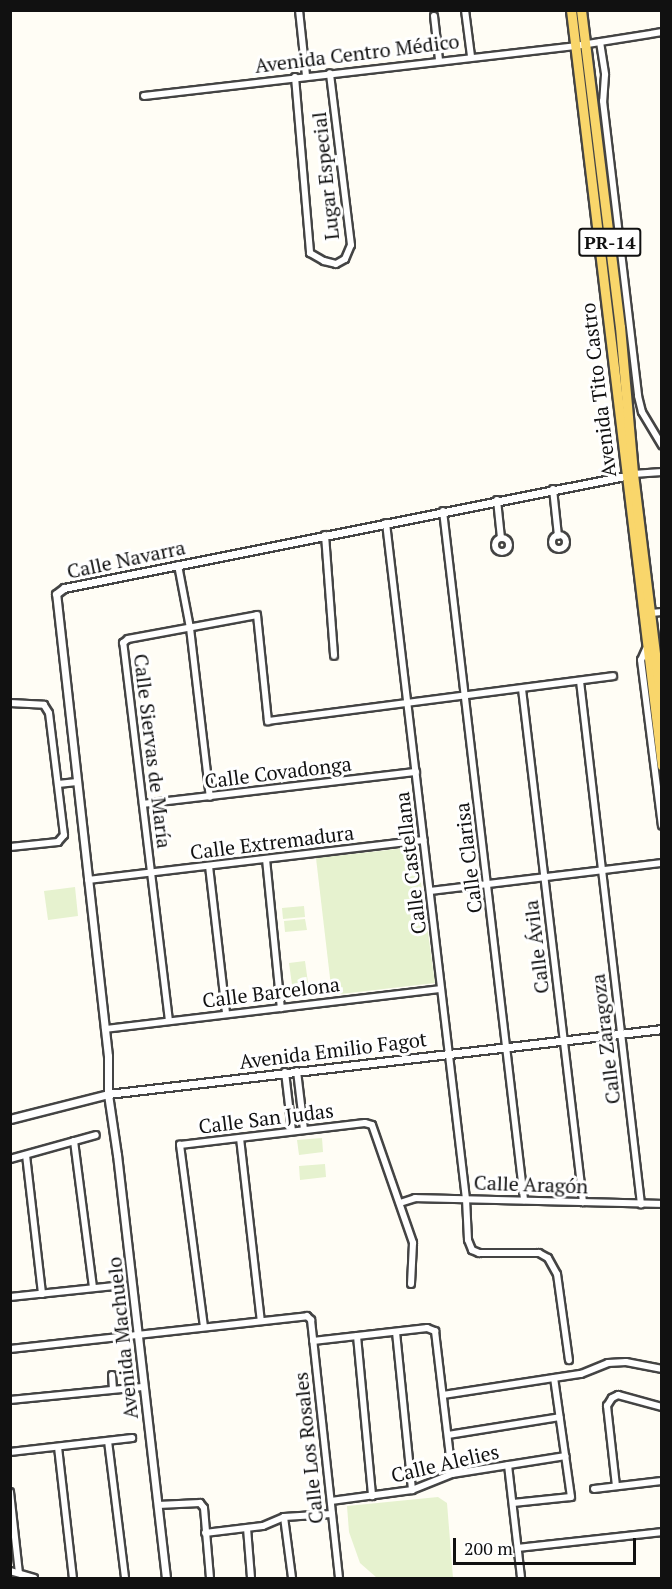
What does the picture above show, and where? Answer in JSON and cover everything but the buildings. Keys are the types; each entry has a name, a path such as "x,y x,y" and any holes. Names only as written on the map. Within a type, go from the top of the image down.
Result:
{"main road":[{"name":"Avenida Tito Castro","path":"571,10 630,475 651,613 655,698 662,766"},
{"name":"Avenida Tito Castro","path":"581,10 620,327 630,475 647,648 655,698 662,711"}],"street":[{"path":"298,10 306,76"},
{"path":"465,10 471,56"},
{"path":"434,16 439,60"},
{"name":"Avenida Centro Médico","path":"144,96 471,56 575,46 662,32"},
{"path":"600,42 605,75 603,101 638,396 642,412 662,445"},
{"name":"Lugar Especial","path":"295,77 310,253 324,261 336,264 345,260 351,245 330,73"},
{"name":"Calle Navarra","path":"108,1094 108,1056 56,594 64,588 497,500 630,475 662,472"},
{"path":"553,489 558,536"},
{"path":"497,500 501,538"},
{"name":"Calle Clarisa","path":"443,511 524,1200"},
{"name":"Calle Castellana","path":"386,523 466,1199 468,1240 472,1250 479,1253 539,1253 548,1258 557,1274 569,1360"},
{"path":"325,535 334,656"},
{"path":"178,565 190,628 210,797"},
{"path":"651,613 662,612"},
{"name":"Calle Siervas de María","path":"169,1021 123,643 128,639 257,615 268,721 613,676"},
{"path":"647,648 641,660 645,689 655,698 662,826"},
{"name":"Calle Zaragoza","path":"580,681 641,1204"},
{"name":"Calle Ávila","path":"522,689 583,1202"},
{"path":"10,703 44,705 49,712 64,835 58,842 10,847"},
{"name":"Calle Covadonga","path":"143,804 416,772"},
{"path":"58,784 77,782"},
{"name":"Calle Extremadura","path":"88,880 424,840"},
{"path":"266,859 281,1008"},
{"path":"430,891 662,863"},
{"path":"209,866 226,1014"},
{"name":"Calle Barcelona","path":"105,1029 441,989"},
{"name":"Avenida Emilio Fagot","path":"10,1119 108,1094 662,1029"},
{"path":"297,1071 304,1130"},
{"path":"285,1072 292,1131"},
{"name":"Avenida Machuelo","path":"108,1094 166,1578"},
{"name":"Calle San Judas","path":"204,1327 180,1145 365,1123 372,1125 413,1243 411,1284"},
{"path":"10,1159 96,1135"},
{"path":"10,1349 261,1321 240,1137"},
{"path":"74,1141 93,1288"},
{"path":"26,1155 42,1294"},
{"name":"Calle Aragón","path":"400,1203 415,1197 662,1204"},
{"path":"10,1297 114,1286"},
{"name":"Calle Los Rosales","path":"261,1321 307,1316 311,1320 339,1578"},
{"path":"313,1341 428,1328 435,1331 452,1474"},
{"path":"396,1332 412,1490"},
{"path":"357,1336 372,1496"},
{"path":"443,1395 580,1374 608,1363 626,1362 662,1369"},
{"path":"112,1375 113,1389"},
{"path":"513,1503 571,1497 554,1378"},
{"path":"10,1400 142,1387"},
{"path":"616,1486 607,1406 612,1398 618,1395 662,1407"},
{"path":"448,1435 560,1417"},
{"path":"10,1452 132,1438"},
{"path":"108,1441 125,1578"},
{"path":"58,1447 73,1578"},
{"name":"Calle Alelies","path":"331,1501 412,1490 452,1474 566,1456"},
{"path":"508,1465 521,1578"},
{"path":"594,1489 662,1481"},
{"path":"10,1492 20,1574"},
{"path":"158,1505 200,1503 204,1508 210,1578"},
{"path":"205,1533 263,1526 284,1517 332,1514"},
{"path":"284,1517 292,1578"},
{"path":"247,1528 250,1578"},
{"path":"518,1548 662,1532"},
{"path":"10,1571 34,1578"}],"green space":[{"path":"416,847 435,983 332,995 316,858"},
{"path":"75,887 78,916 48,920 44,891"},
{"path":"304,906 305,917 283,919 282,908"},
{"path":"305,919 307,930 285,932 284,921"},
{"path":"305,961 309,990 293,992 289,963"},
{"path":"322,1138 323,1152 299,1155 297,1140"},
{"path":"325,1164 326,1177 300,1180 299,1166"},
{"path":"438,1497 447,1503 453,1578 377,1578 360,1563 349,1532 347,1506"}]}
